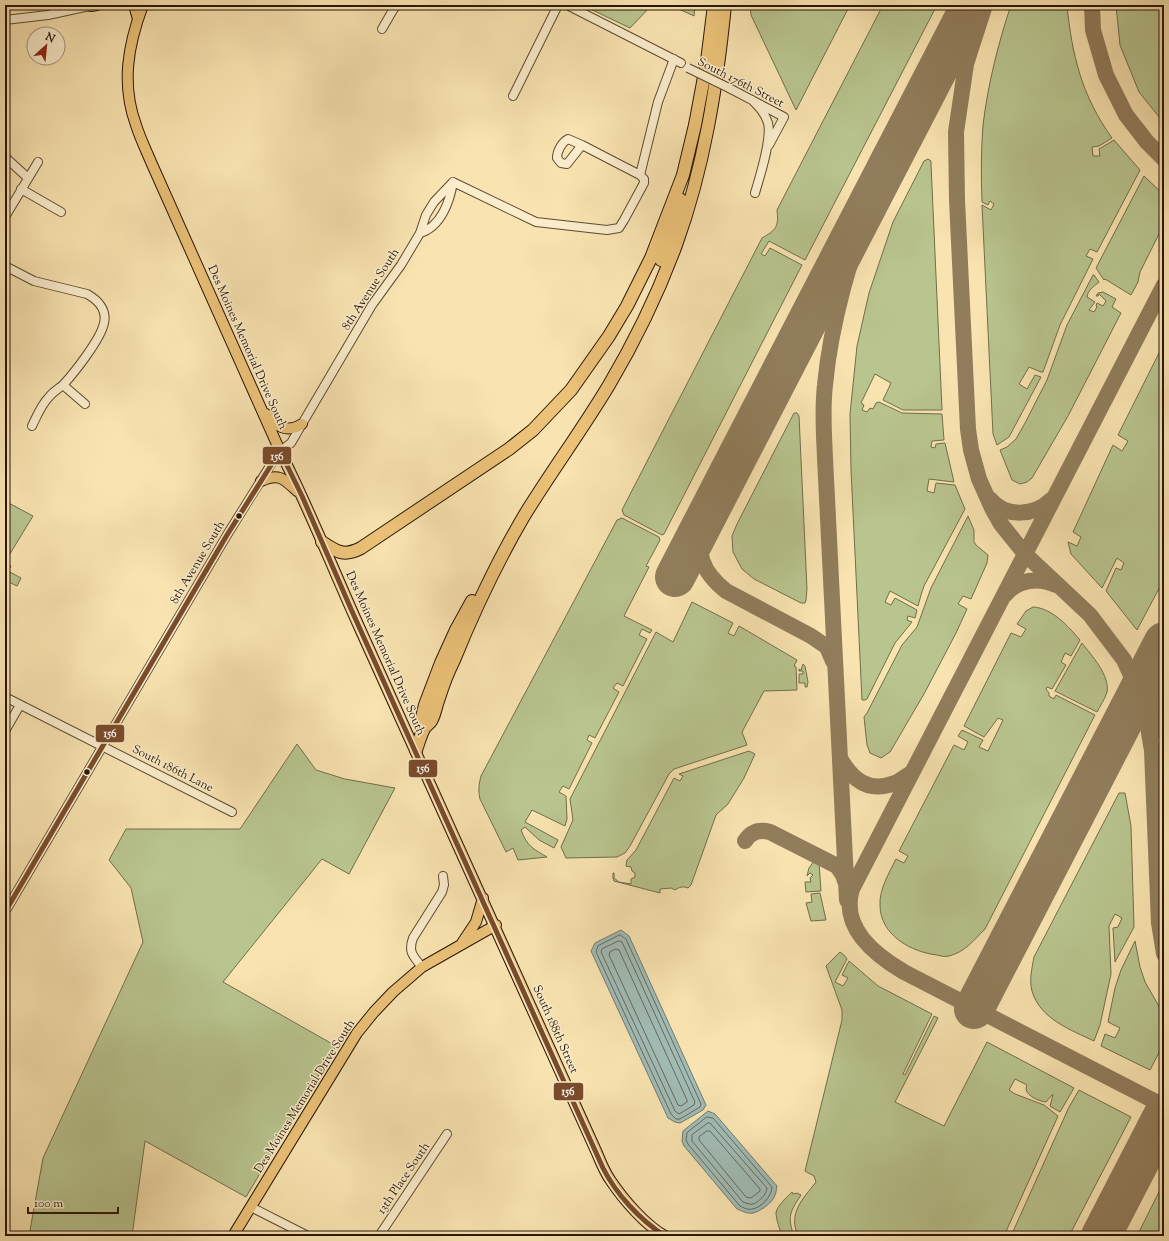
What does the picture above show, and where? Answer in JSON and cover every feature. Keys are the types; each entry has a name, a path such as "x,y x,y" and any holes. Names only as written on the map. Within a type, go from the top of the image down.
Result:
{"highway":[{"path":"425,727 422,717 425,705 441,663 456,630 538,480 611,369 640,313 663,257 676,217 683,174 695,125 706,68 714,5"},
{"path":"416,750 425,727 432,720 438,698 456,654 476,608 495,570 531,505 598,403 638,331 658,289 675,246 695,183 720,60 725,5"},
{"path":"322,542 340,552 349,553 361,548 486,466 533,430 552,411 571,390 609,336 627,306 651,258 683,174"}],"main road":[{"path":"134,5 138,19"},
{"name":"Des Moines Memorial Drive South","path":"143,5 128,60 127,80 135,124 280,452 301,495 361,631 496,926 422,967 383,1002 357,1033 234,1236"},
{"path":"261,408 279,426 291,429 302,424"},
{"path":"261,481 271,477 281,477 301,495"},
{"path":"460,945 476,922 483,898"},
{"name":"South 188th Street","path":"496,926 597,1154 611,1181 631,1207 662,1235"}],"street":[{"path":"5,20 48,15 94,5"},
{"path":"382,29 393,10 398,5"},
{"path":"513,96 558,5"},
{"name":"South 176th Street","path":"567,5 784,117 766,151"},
{"path":"640,175 658,102 681,63"},
{"path":"752,100 760,108 768,125 766,151 756,193"},
{"path":"453,182 536,222 607,230 618,228 644,184 644,179 640,175 582,145"},
{"path":"5,157 28,178"},
{"path":"5,216 38,162"},
{"name":"8th Avenue South","path":"420,233 428,231 439,219 451,197 453,182"},
{"name":"8th Avenue South","path":"5,912 104,746 215,553 280,452 291,442 372,305 401,265 420,233 422,224 430,209 453,182"},
{"path":"21,189 61,212"},
{"path":"5,266 34,281 87,294 102,306 104,316 104,323 101,330 84,360 63,385 49,396 32,426"},
{"path":"63,385 85,404"},
{"name":"South 186th Lane","path":"5,697 232,812"},
{"path":"5,731 20,705"},
{"path":"422,967 412,954 411,944 413,938 442,892 444,885 443,876"},
{"name":"13th Place South","path":"379,1236 447,1134"},
{"path":"251,1207 308,1236"}],"green space":[{"path":"582,5 652,5 630,28"},
{"path":"670,5 695,5 694,16"},
{"path":"750,5 850,5 796,110 751,15"},
{"path":"883,5 937,5 805,260 769,241 761,254 765,256 770,248 802,265 664,534 662,535 624,515 622,510 762,238 771,233 776,227 777,210"},
{"path":"1011,5 1067,5 1072,41 1080,75 1093,107 1112,138 1099,146 1092,147 1093,156 1100,156 1099,149 1114,140 1140,170 1097,252 1090,249 1086,256 1093,259 1060,325 1043,372 1029,367 1019,384 1027,389 1035,375 1041,377 1009,437 997,445 993,434 982,205 991,210 994,204 990,201 988,205 982,202 981,173 985,110 998,49"},
{"path":"1116,5 1164,5 1164,123 1139,92 1120,45"},
{"path":"928,159 931,161 942,410 903,410 883,400 891,383 875,374 861,403 864,405 862,410 867,412 870,408 873,409 876,403 879,402 902,413 942,414 944,440 932,441 931,447 935,448 936,444 945,443 954,482 929,479 927,491 934,493 936,483 955,485 965,509 924,586 918,606 890,591 885,602 891,605 895,598 917,610 915,618 908,616 907,620 912,622 895,643 867,699 862,700 851,470 850,414 857,346 869,293 893,222 924,161"},
{"path":"1144,176 1164,195 1164,224 1140,272 1138,282 1131,295 1105,279 1104,280 1096,268"},
{"path":"1093,275 1099,282 1088,292 1087,297 1095,302 1089,310 1094,312 1097,307 1097,303 1103,306 1106,301 1099,294 1096,296 1098,293 1103,292 1116,299 1112,307 1121,313 1068,416 1032,478 1027,482 1020,484 1012,480 1000,450 1007,447 1016,439 1025,423 1047,380 1067,325"},
{"path":"1164,343 1164,579 1137,630 1106,591 1116,568 1121,570 1124,563 1117,558 1102,588 1071,554 1068,542 1077,546 1081,537 1073,532 1113,445 1122,451 1128,441 1118,435"},
{"path":"794,413 797,413 799,416 807,589 805,603 801,603 754,579 742,569 733,552 732,536"},
{"path":"5,501 33,516 5,562"},
{"path":"968,516 974,530 974,542 988,555 987,563 971,599 963,596 958,604 967,609 924,694 890,752 881,758 870,753 867,745 864,717 902,645 917,627 931,588"},
{"path":"622,518 659,537 660,540 646,566 649,567 624,616 652,630 650,633 642,629 639,635 647,639 623,686 617,683 613,688 619,692 595,738 589,735 587,740 592,743 569,789 563,786 559,792 566,796 567,819 565,826 532,810 525,822 558,840 554,848 539,840 525,827 521,830 528,843 534,849 547,857 518,860 513,848 506,852 480,799 479,787 481,776 617,520"},
{"path":"5,563 11,566 8,571 21,578 17,586 5,580"},
{"path":"692,602 733,623 728,633 734,636 739,626 797,660 794,666 796,667 797,690 764,691 742,732 747,745 674,769 669,774 625,853 617,857 566,858 561,847 573,820 570,799 656,632 673,642"},
{"path":"1033,607 1040,608 1053,614 1080,640 1071,656 1065,653 1061,662 1066,665 1052,689 1047,687 1046,689 1049,696 1054,699 1056,695 1095,715 985,929 965,949 949,956 942,956 917,950 899,940 885,925 881,916 881,893 896,859 904,863 908,856 899,851 954,745 964,750 968,742 958,736 962,730 983,740 979,747 988,751 1003,720 998,718 984,737 964,726 1011,633 1021,637 1026,629 1017,624 1026,611"},
{"path":"1082,643 1095,659 1106,679 1107,692 1097,712 1055,691"},
{"path":"803,664 805,666 808,682 807,687 805,687 805,683 799,683 799,674 803,674 803,671 799,671 799,669 801,670"},
{"path":"297,744 316,770 345,779 395,788 349,874 322,859 223,982 336,1046 246,1197 145,1141 132,1236 29,1236 43,1158 143,942 131,888 109,860 126,829 240,829"},
{"path":"749,751 755,754 744,778 728,804 716,815 691,885 688,888 681,887 675,890 671,888 660,889 660,893 614,881 613,873 614,878 619,882 631,884 631,879 635,877 635,873 632,871 631,867 626,866 627,860 636,850 674,778 680,781 683,776 679,774"},
{"path":"1119,793 1125,793 1131,826 1134,927 1115,962 1113,928 1118,927 1122,918 1115,914 1109,926 1111,974 1100,1025 1094,1041 1066,1028 1042,1009 1036,1001 1032,991 1031,974 1034,957"},
{"path":"814,861 819,863 821,891 806,892 805,882 811,882 810,878 813,875 810,873 807,876 809,868"},
{"path":"820,893 826,920 811,921 806,903 812,902 811,894"},
{"path":"1135,941 1140,967 1145,982 1164,1015 1164,1043 1150,1070 1101,1046 1105,1034 1115,1038 1120,1028 1108,1022 1115,988 1121,970"},
{"path":"840,952 847,959 835,982 843,986 848,978 842,975 849,961 878,986 932,1014 903,1074 905,1075 934,1016 938,1018 895,1102 944,1126 987,1042 1074,1088 1060,1112 1050,1106 1053,1095 1046,1102 1039,1100 1029,1094 1026,1088 1027,1085 1015,1079 1009,1090 1015,1094 1044,1105 1058,1116 1004,1236 798,1236 795,1228 795,1220 798,1207 816,1182 814,1176 805,1171 842,1020 842,1010 826,966"},
{"path":"1079,1090 1131,1117 1069,1236 1011,1236 1069,1107"},
{"path":"1164,1182 1164,1236 1137,1236"},
{"path":"792,1192 793,1194 797,1193 801,1195 792,1210 790,1219 794,1236 782,1236 776,1213 782,1202"}],"water":[{"path":"621,930 629,936 706,1105 703,1110 680,1123 668,1118 591,951 595,943"},
{"path":"708,1111 715,1114 777,1186 772,1201 764,1208 753,1213 737,1209 684,1146 682,1141 683,1131"}],"taxiway":[{"path":"985,5 966,64 956,132 957,200 968,429 971,450 979,479 1001,524 1025,554 1090,615 1124,660 1138,691 1147,721 1152,751 1159,923 1164,954"},
{"path":"1092,5 1093,30 1106,75 1126,115 1147,142 1164,159"},
{"path":"847,900 825,458 824,403 828,361 837,313 849,265 872,196"},
{"path":"1164,285 852,889 850,903 851,916 863,939 872,949 893,965 1164,1106"},
{"path":"990,499 996,505 1004,509 1020,513 1037,509 1051,500"},
{"path":"704,521 701,532 700,551 706,568 718,584 726,591 811,636 827,647 833,661"},
{"path":"1005,595 1016,586 1029,581 1043,581 1056,585"},
{"path":"1153,733 1153,722 1164,675"},
{"path":"840,758 850,773 862,782 869,785 886,786 901,780 911,773"},
{"path":"745,841 750,835 756,832 770,832 837,866 845,881"},
{"path":"1154,1133 1164,1125"},
{"path":"1104,1236 1105,1228"}],"runway":[{"path":"675,577 971,5"},
{"path":"974,1009 1164,642"},
{"path":"1101,1236 1164,1114"}],"transit line":[{"name":"156","path":"5,912 227,535 280,451 302,496 351,609 603,1168 608,1178 630,1206 656,1230 665,1236"}]}
